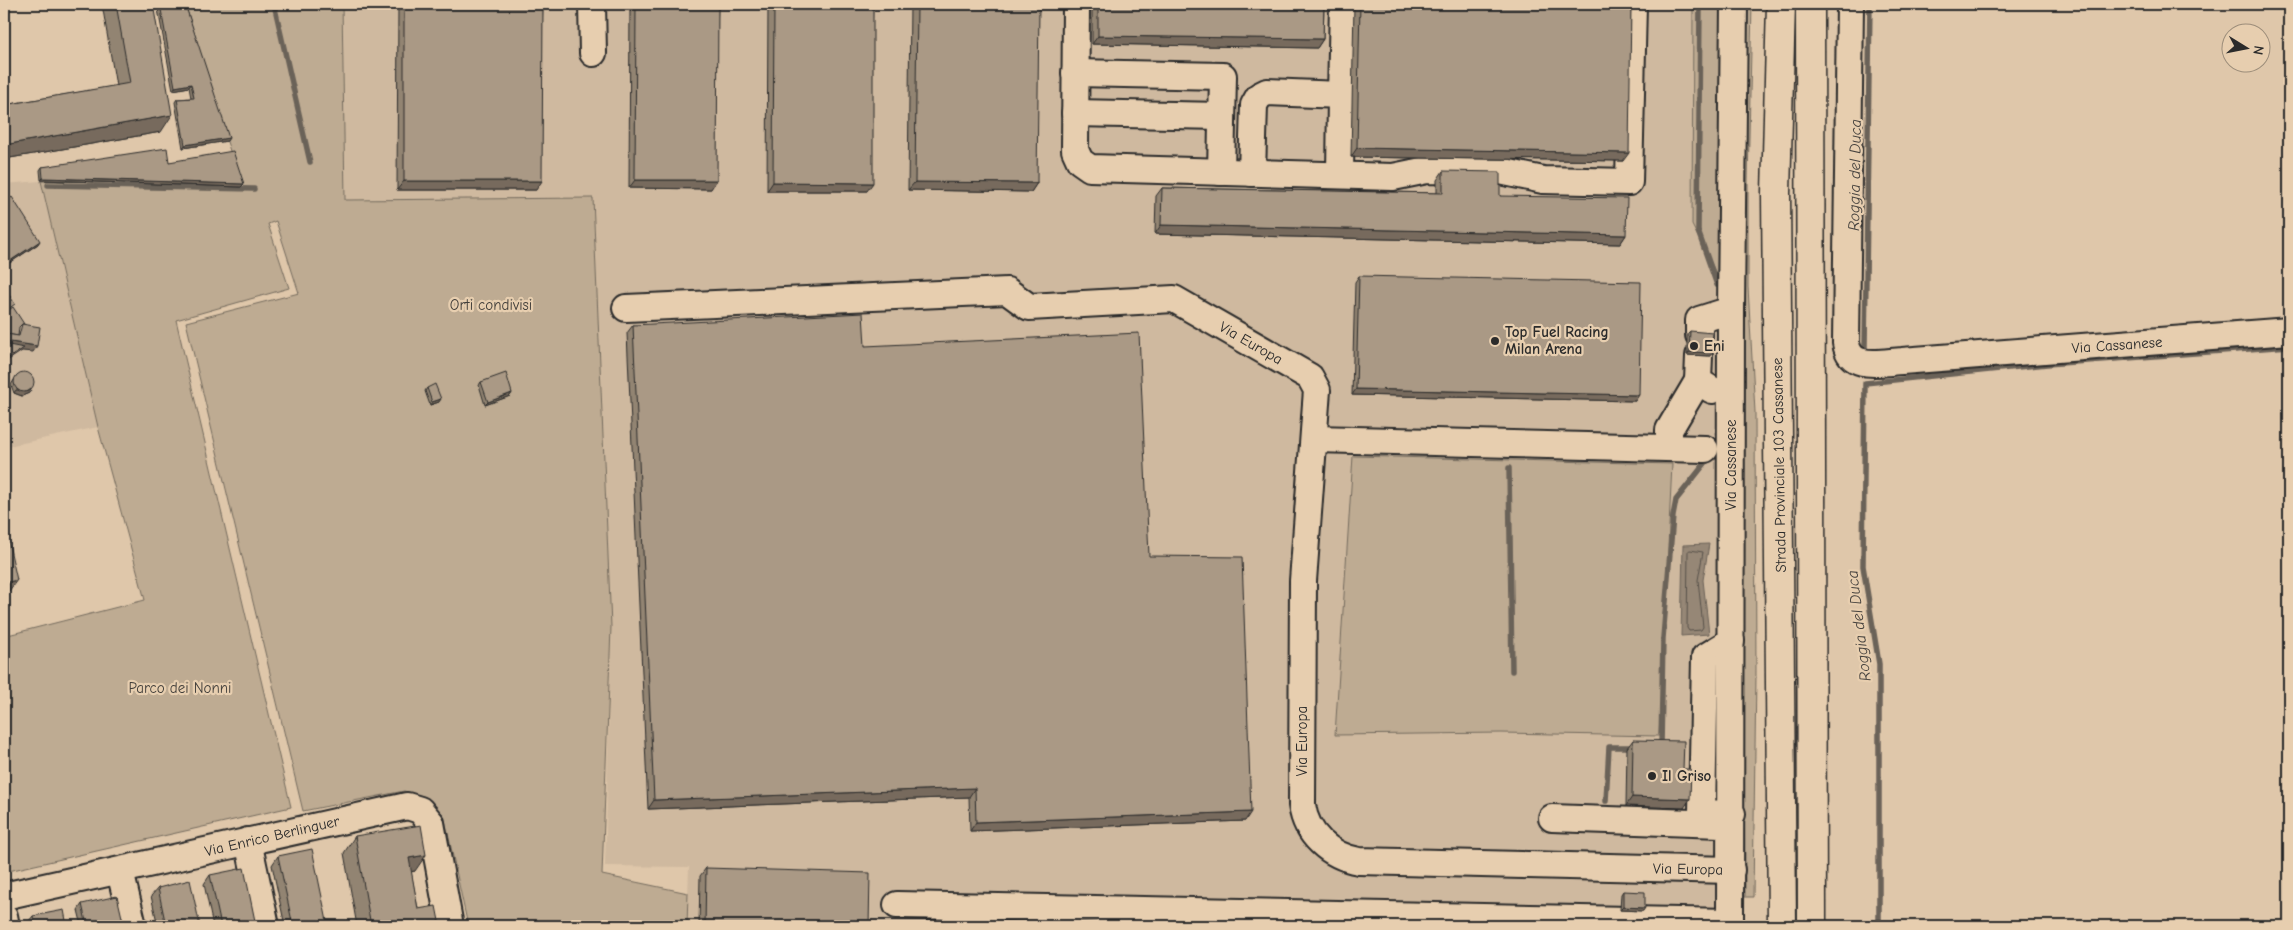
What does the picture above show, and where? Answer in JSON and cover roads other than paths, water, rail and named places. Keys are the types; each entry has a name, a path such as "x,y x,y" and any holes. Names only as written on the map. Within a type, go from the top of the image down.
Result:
{"highway":[{"path":"1764,4 1776,193"},
{"name":"Strada Provinciale 103 Cassanese","path":"1781,4 1776,193 1782,926"},
{"name":"Strada Provinciale 103 Cassanese","path":"1810,4 1812,926"},
{"path":"1810,401 1826,559 1828,926"},
{"path":"1762,926 1780,584"}],"street":[{"path":"592,4 592,53"},
{"path":"1076,4 1076,154 1080,161 1088,167 1393,177 1427,170 1500,171 1542,180 1629,182 1633,4"},
{"path":"1340,175 1343,4"},
{"name":"Via Cassanese","path":"1730,924 1732,819 1731,310 1734,4"},
{"name":"Via Cassanese","path":"1850,4 1846,342 1848,353 1853,359 1864,363 1902,361 2289,331"},
{"path":"1075,73 1223,76 1221,172"},
{"path":"1252,173 1254,105 1259,96 1268,92 1341,95"},
{"path":"1075,114 1222,116"},
{"name":"Via Europa","path":"626,308 1007,291 1029,307 1174,300 1310,377 1317,390 1315,439 1303,581 1302,804 1310,829 1321,843 1339,856 1359,861 1731,870"},
{"path":"1669,448 1669,430 1699,357 1699,320 1731,310"},
{"path":"1699,357 1731,401"},
{"path":"1315,439 1705,449"},
{"path":"1731,641 1705,657 1702,813 1732,819"},
{"path":"1703,748 1732,747"},
{"name":"Via Enrico Berlinguer","path":"4,896 400,806 414,807 423,812 431,823 450,926"},
{"path":"1552,818 1732,819"},
{"path":"248,841 266,926"},
{"path":"120,871 133,926"},
{"path":"898,905 1730,924"},
{"path":"4,916 6,926"}],"water":[{"path":"1709,544 1703,580 1709,634 1681,636 1683,545"}],"waterway":[{"path":"274,4 310,162"},
{"path":"1700,4 1698,231 1717,285"},
{"name":"Roggia del Duca","path":"1865,347 1870,4"},
{"path":"48,185 254,189"},
{"name":"Roggia del Duca","path":"1879,926 1879,664 1863,566 1865,383 2047,364 2289,346"},
{"path":"1661,746 1663,638 1673,516 1676,500 1710,457"},
{"path":"1509,468 1512,671"},
{"path":"1606,801 1609,747 1635,747"}],"place":[{"name":"Top Fuel Racing Milan Arena","path":"1495,341"},
{"name":"Eni","path":"1694,346"},
{"name":"Il Griso","path":"1652,776"}],"park label":[{"name":"Orti condivisi","path":"491,305"},
{"name":"Parco dei Nonni","path":"180,688"}]}
